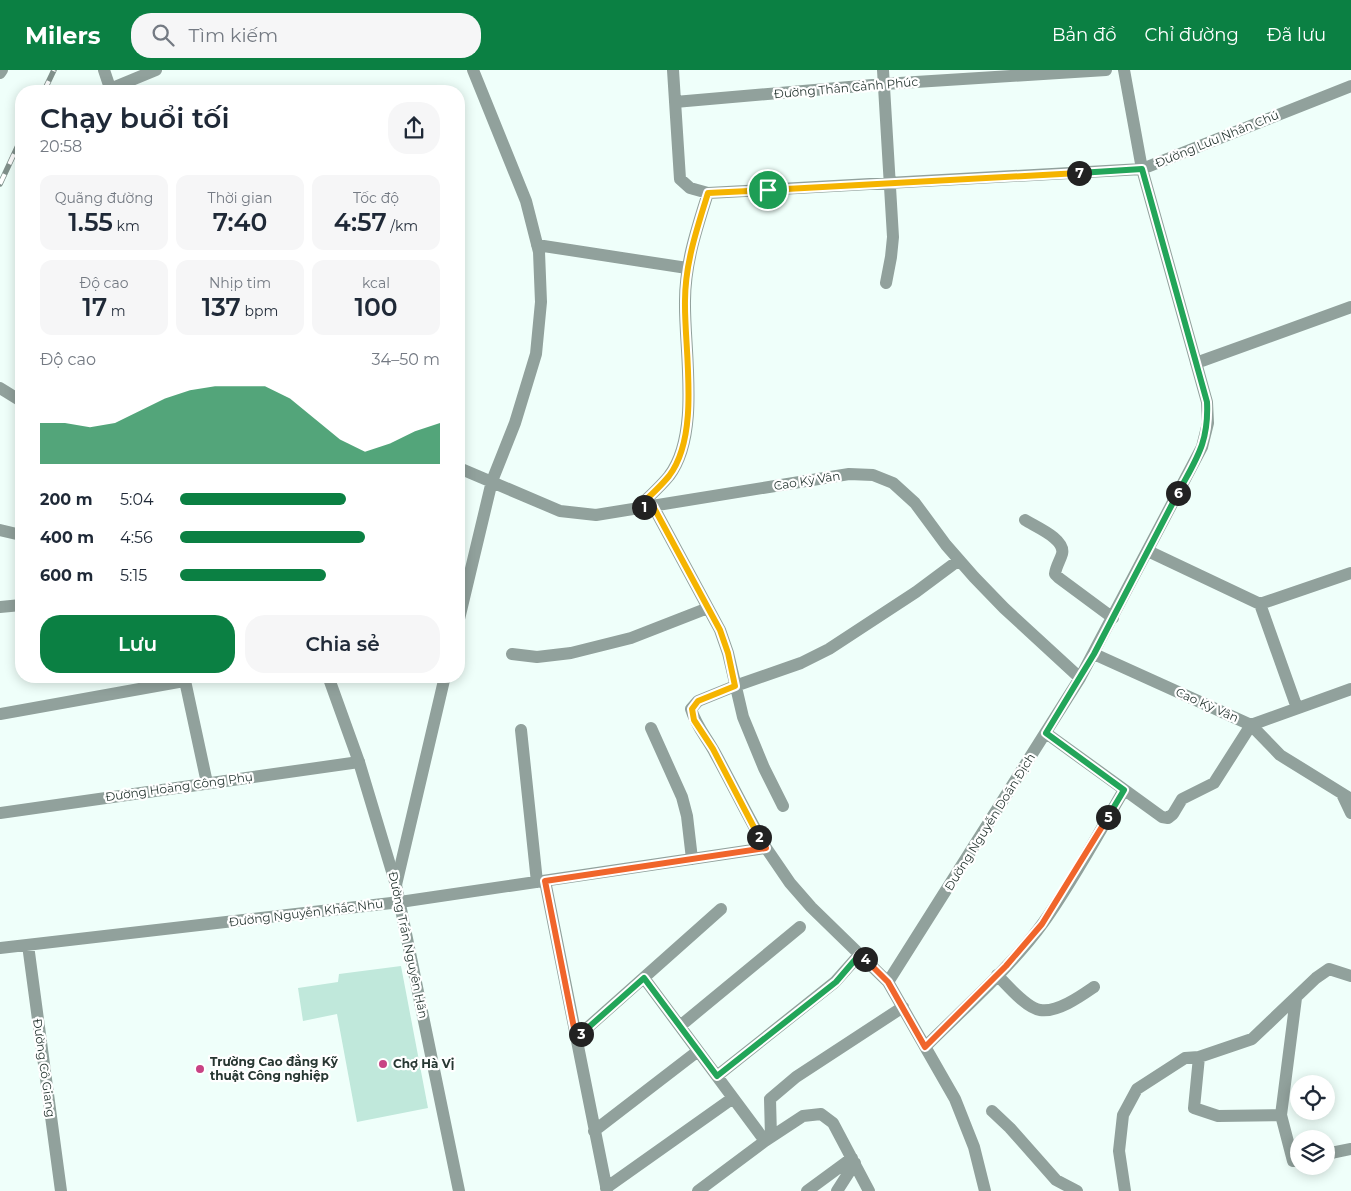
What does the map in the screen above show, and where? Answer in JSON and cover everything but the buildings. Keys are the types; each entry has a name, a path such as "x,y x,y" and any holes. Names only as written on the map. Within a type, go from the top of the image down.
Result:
{"street":[{"path":"0,74 2,70"},
{"path":"104,70 108,85"},
{"path":"122,85 156,70"},
{"path":"465,594 492,481 515,423 536,354 541,302 539,252 526,202 473,70"},
{"path":"673,70 676,102"},
{"path":"883,70 893,237 886,283"},
{"name":"Đường Thân Cảnh Phúc","path":"676,102 884,84 1106,70"},
{"name":"Đường Nguyễn Doãn Địch","path":"888,982 1080,678 1202,448 1208,423 1207,402 1142,169 1124,70"},
{"name":"Đường Lưu Nhân Chú","path":"676,102 680,179 690,188 708,193 1142,169 1351,86"},
{"path":"637,508 670,475 680,455 686,427 688,402 684,299 687,268 708,193"},
{"path":"537,245 687,268"},
{"path":"1196,363 1351,307"},
{"path":"0,388 15,397"},
{"name":"Cao Kỳ Vân","path":"465,470 560,510 596,516 849,474 873,476 893,483 914,503 959,560 1004,608 1080,678"},
{"path":"653,506 720,630 728,653 743,717 753,744 783,806"},
{"path":"1025,520 1056,539 1062,545 1062,553 1055,574 1113,618"},
{"path":"0,530 15,534"},
{"path":"1148,551 1260,604 1351,573"},
{"path":"959,560 916,592 829,649 801,663 698,701 692,709 694,720 713,749 746,813 766,848 790,882 811,907 888,982 955,1099 974,1146 985,1191"},
{"path":"1260,604 1297,708"},
{"path":"0,607 15,606"},
{"path":"512,654 538,656 571,653 631,638 708,608"},
{"name":"Cao Kỳ Vân","path":"1094,654 1251,725 1351,689"},
{"path":"0,714 163,683"},
{"path":"185,683 207,783"},
{"name":"Đường Trần Nguyên Hãn","path":"331,683 359,762 396,885 459,1191"},
{"path":"396,885 443,683"},
{"path":"1046,733 1162,818 1168,818 1182,799 1214,782 1251,725 1280,755 1347,796 1351,813"},
{"path":"651,728 682,797 687,816 692,859"},
{"path":"521,730 541,882 576,1038 606,1190 733,1098"},
{"name":"Đường Hoàng Công Phụ","path":"0,813 359,762"},
{"path":"925,1047 997,975 1042,924 1124,790"},
{"name":"Đường Nguyễn Khắc Nhu","path":"0,948 400,902 766,848"},
{"path":"576,1038 721,909"},
{"path":"680,1026 800,927"},
{"name":"Đường Cô Giang","path":"28,945 61,1191"},
{"path":"717,1076 836,982 860,954"},
{"path":"1125,1191 1119,1151 1123,1115 1137,1089 1185,1058 1199,1057 1252,1038 1316,978 1329,969 1351,976"},
{"path":"997,975 1025,1002 1039,1010 1071,1003 1094,987"},
{"path":"644,978 733,1098 768,1139"},
{"path":"1290,1148 1282,1115 1296,998"},
{"path":"768,1139 770,1099 796,1077 902,1007"},
{"path":"594,1131 698,1051"},
{"path":"1199,1057 1194,1108 1218,1116 1282,1115"},
{"path":"992,1111 1010,1128 1056,1180 1077,1191"},
{"path":"698,1191 768,1139 803,1116 821,1114 833,1123 869,1191"},
{"path":"1335,1152 1351,1148"},
{"path":"807,1191 854,1161"},
{"path":"837,1191 854,1161"}],"railway":[{"path":"47,85 54,70"},
{"path":"0,184 15,152"}],"place":[{"name":"Chợ Hà Vị","path":"383,1064"},
{"name":"Trường Cao đẳng Kỹ thuật Công nghiệp","path":"200,1069"}],"route":[{"path":"1142,169 1207,402 1208,423 1202,448 1094,654 1046,733 1124,790 1042,924 1006,966 925,1047 888,982 860,954 836,982 717,1076 644,978 576,1038 545,881 766,848 713,749 694,720 692,709 698,701 735,686 728,653 720,630 653,506 637,508 670,475 680,455 686,427 688,402 684,299 687,268 708,193 768,190 1142,169"}]}
